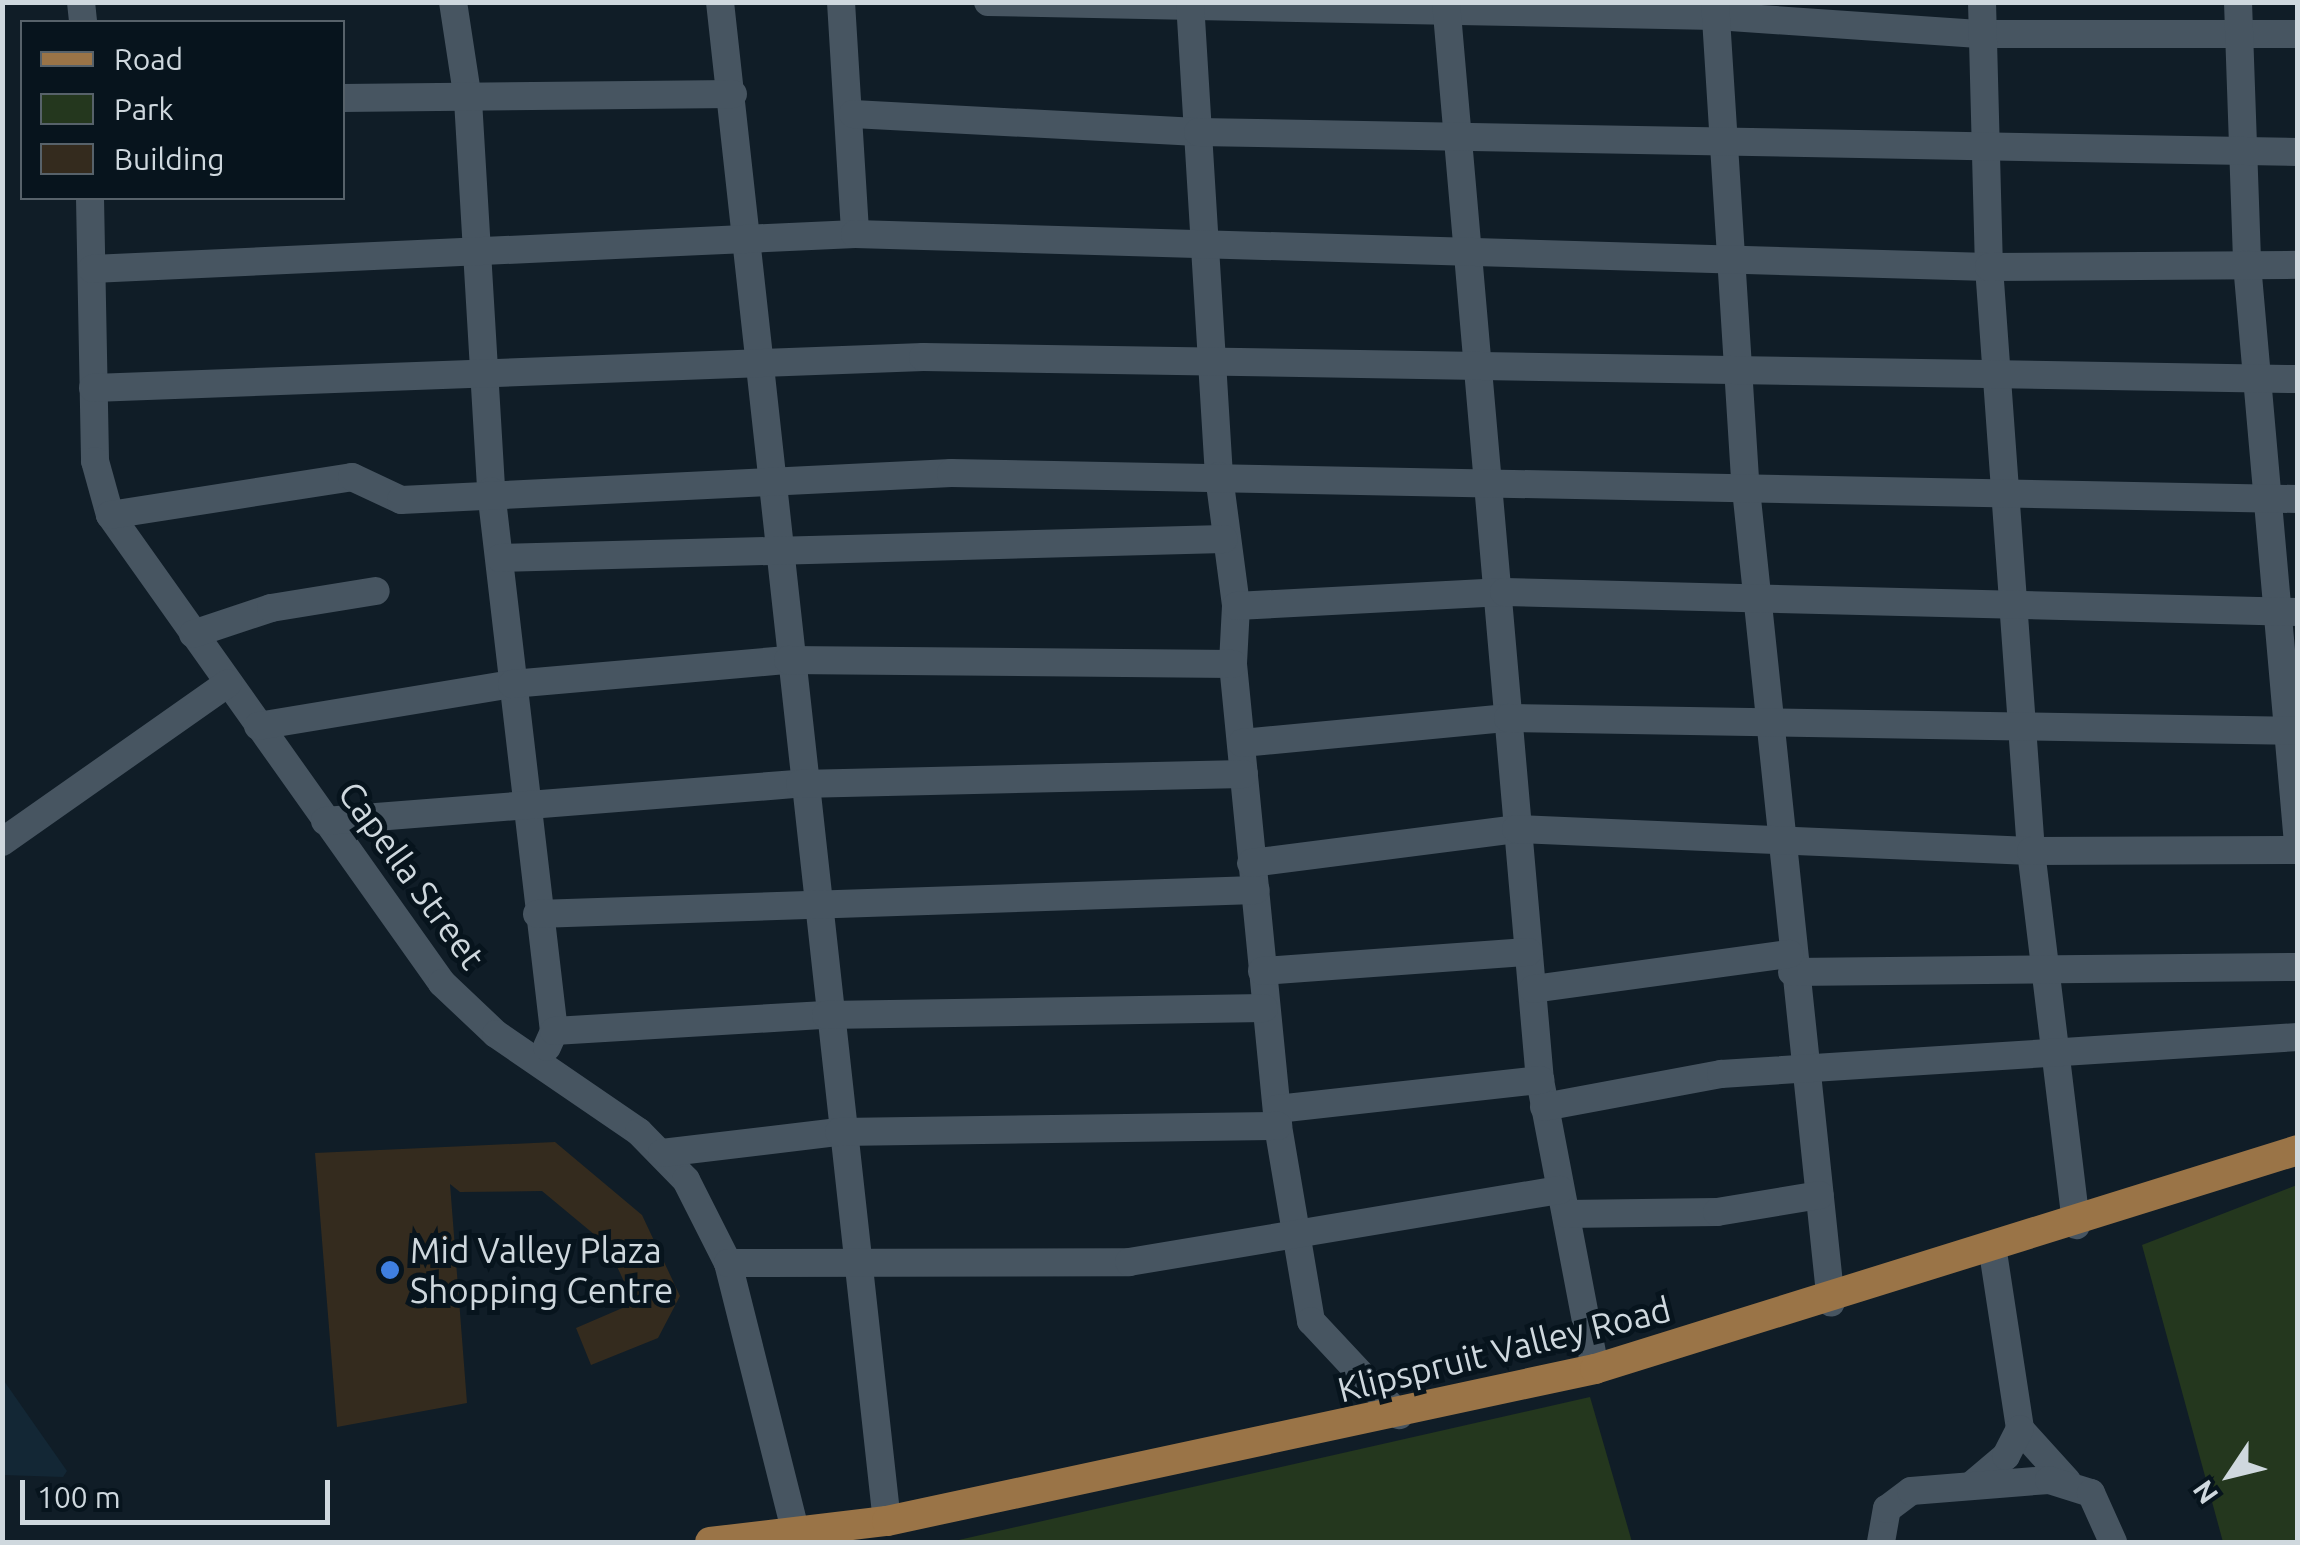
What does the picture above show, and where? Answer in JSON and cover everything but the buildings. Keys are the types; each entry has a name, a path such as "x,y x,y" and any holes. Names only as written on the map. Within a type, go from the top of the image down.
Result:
{"main road":[{"name":"Klipspruit Valley Road","path":"710,1542 797,1537 888,1521 1399,1415 1595,1370 2076,1226 2298,1150"}],"street":[{"path":"453,2 468,100 491,492 537,914 554,1030 540,1065"},
{"path":"720,2 733,94 767,480 800,784 888,1521"},
{"path":"841,2 853,114 855,234"},
{"path":"988,2 1190,7 1716,9 1982,34 2298,34"},
{"path":"1982,2 1989,266 2020,612 2031,851 2076,1226"},
{"path":"537,914 1254,876 1516,829 2031,851 2298,847 2285,499 2260,376 2247,264 2238,2"},
{"path":"1190,7 1219,476 1224,538 1236,606 1232,664 1264,1008 1296,1240 1311,1322 1399,1415"},
{"path":"1447,9 1460,132 1474,364 1504,592 1516,829 1542,1094 1595,1370"},
{"path":"1716,9 1718,138 1746,488 1762,604 1792,963 1807,1066 1831,1302"},
{"path":"345,98 468,100 733,94"},
{"path":"853,114 1198,132 1460,132 2298,152"},
{"name":"Capella Street","path":"90,200 95,461 110,515 442,983 540,1065 662,1152 701,1203 728,1263 797,1537"},
{"path":"92,269 855,234 1467,248 1989,266 2298,265"},
{"path":"93,388 482,376 758,362 1474,364 1739,372 2298,379"},
{"path":"110,515 352,477 390,499 767,480 1219,476 1491,488 1746,488 2285,499"},
{"path":"500,558 1224,538"},
{"path":"192,634 245,614 376,591"},
{"path":"1236,606 1504,592 2020,612 2289,612"},
{"path":"258,726 512,684 788,660 1232,664"},
{"path":"2,842 228,683"},
{"path":"1242,743 1508,718 1774,719 2294,731"},
{"path":"325,821 524,800 800,784 1244,774"},
{"path":"1262,971 1528,952"},
{"path":"1533,989 1792,963 2044,972 2298,967"},
{"path":"554,1030 826,1015 1264,1008"},
{"path":"662,1152 839,1132 1278,1117 1807,1066 2053,1056 2298,1037"},
{"path":"728,1263 1021,1268 1296,1240 1563,1202 1717,1212 1820,1195"},
{"path":"1992,1252 2020,1428 2067,1481 2091,1493 2113,1542"},
{"path":"1973,1484 2006,1456 2020,1428"},
{"path":"1881,1542 1881,1522 1898,1498 1973,1484 2067,1481"}],"shaded area":[{"path":"2,1378 67,1471 63,1477 3,1475"}],"green space":[{"path":"2297,1185 2297,1542 2223,1542 2142,1245"},
{"path":"1590,1397 1632,1542 950,1542"}],"place":[{"name":"Mid Valley Plaza Shopping Centre","path":"390,1270"}]}
